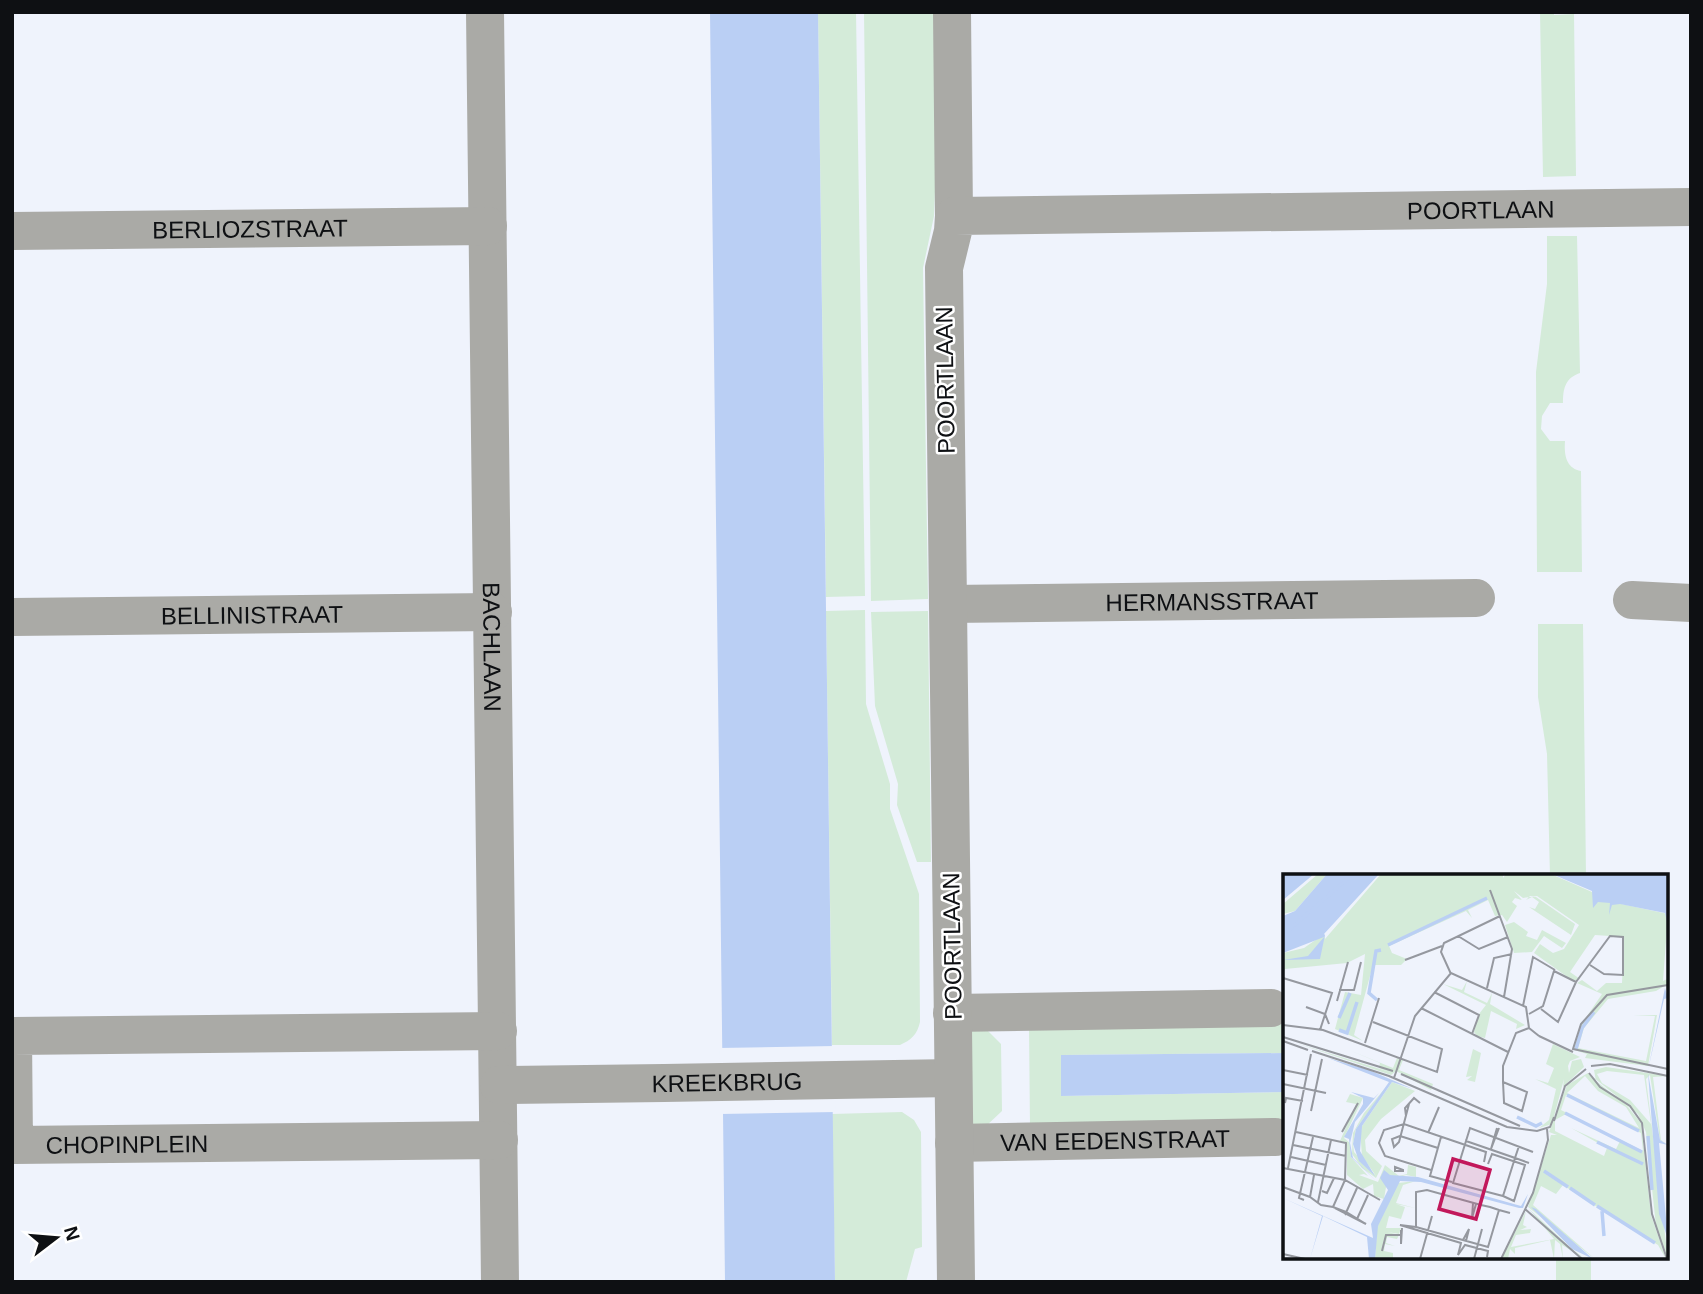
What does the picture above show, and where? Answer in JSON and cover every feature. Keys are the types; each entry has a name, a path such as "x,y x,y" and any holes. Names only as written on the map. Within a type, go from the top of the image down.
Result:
{"street":[{"name":"BACHLAAN","path":"485,12 500,1282"},
{"path":"952,12 954,216"},
{"name":"POORTLAAN","path":"956,1282 944,268 954,216 1691,207"},
{"name":"BERLIOZSTRAAT","path":"12,230 488,226"},
{"name":"HERMANSSTRAAT","path":"948,604 1476,598"},
{"path":"1632,600 1691,603"},
{"name":"BELLINISTRAAT","path":"12,617 493,612"},
{"path":"953,1013 1271,1008"},
{"name":"CHOPINPLEIN","path":"498,1031 13,1036 14,1145 499,1140"},
{"name":"KREEKBRUG","path":"499,1084 953,1078"},
{"name":"VAN EEDENSTRAAT","path":"954,1143 1275,1137"}],"green space":[{"path":"818,12 856,12 865,596 826,597"},
{"path":"864,12 935,12 934,216 923,268 928,599 871,601"},
{"path":"1540,12 1554,12 1554,15 1574,14 1576,176 1543,177"},
{"path":"1547,236 1577,236 1580,373 1566,385 1563,403 1550,403 1542,416 1541,429 1550,441 1565,441 1569,464 1581,471 1582,572 1537,572 1536,372 1547,284"},
{"path":"865,610 866,704 890,784 890,809 919,894 920,1022 913,1036 900,1045 832,1045 826,611"},
{"path":"928,611 931,862 917,862 897,805 898,784 875,706 871,612"},
{"path":"1538,624 1583,624 1586,874 1550,874 1547,754 1538,697"},
{"path":"1283,1025 1283,1053 1061,1055 1061,1096 1283,1092 1283,1121 1030,1127 1029,1028"},
{"path":"970,1028 985,1028 1001,1044 1002,1111 985,1127 971,1127"},
{"path":"902,1112 914,1120 921,1132 922,1247 915,1249 906,1282 835,1282 832,1114"},
{"path":"1556,1259 1591,1259 1591,1282 1556,1282"}],"water":[{"path":"710,12 818,12 835,1282 725,1282"},
{"path":"1283,1053 1283,1092 1061,1096 1061,1055"}],"pier":[{"path":"835,1046 836,1112 720,1114 719,1048"}]}
